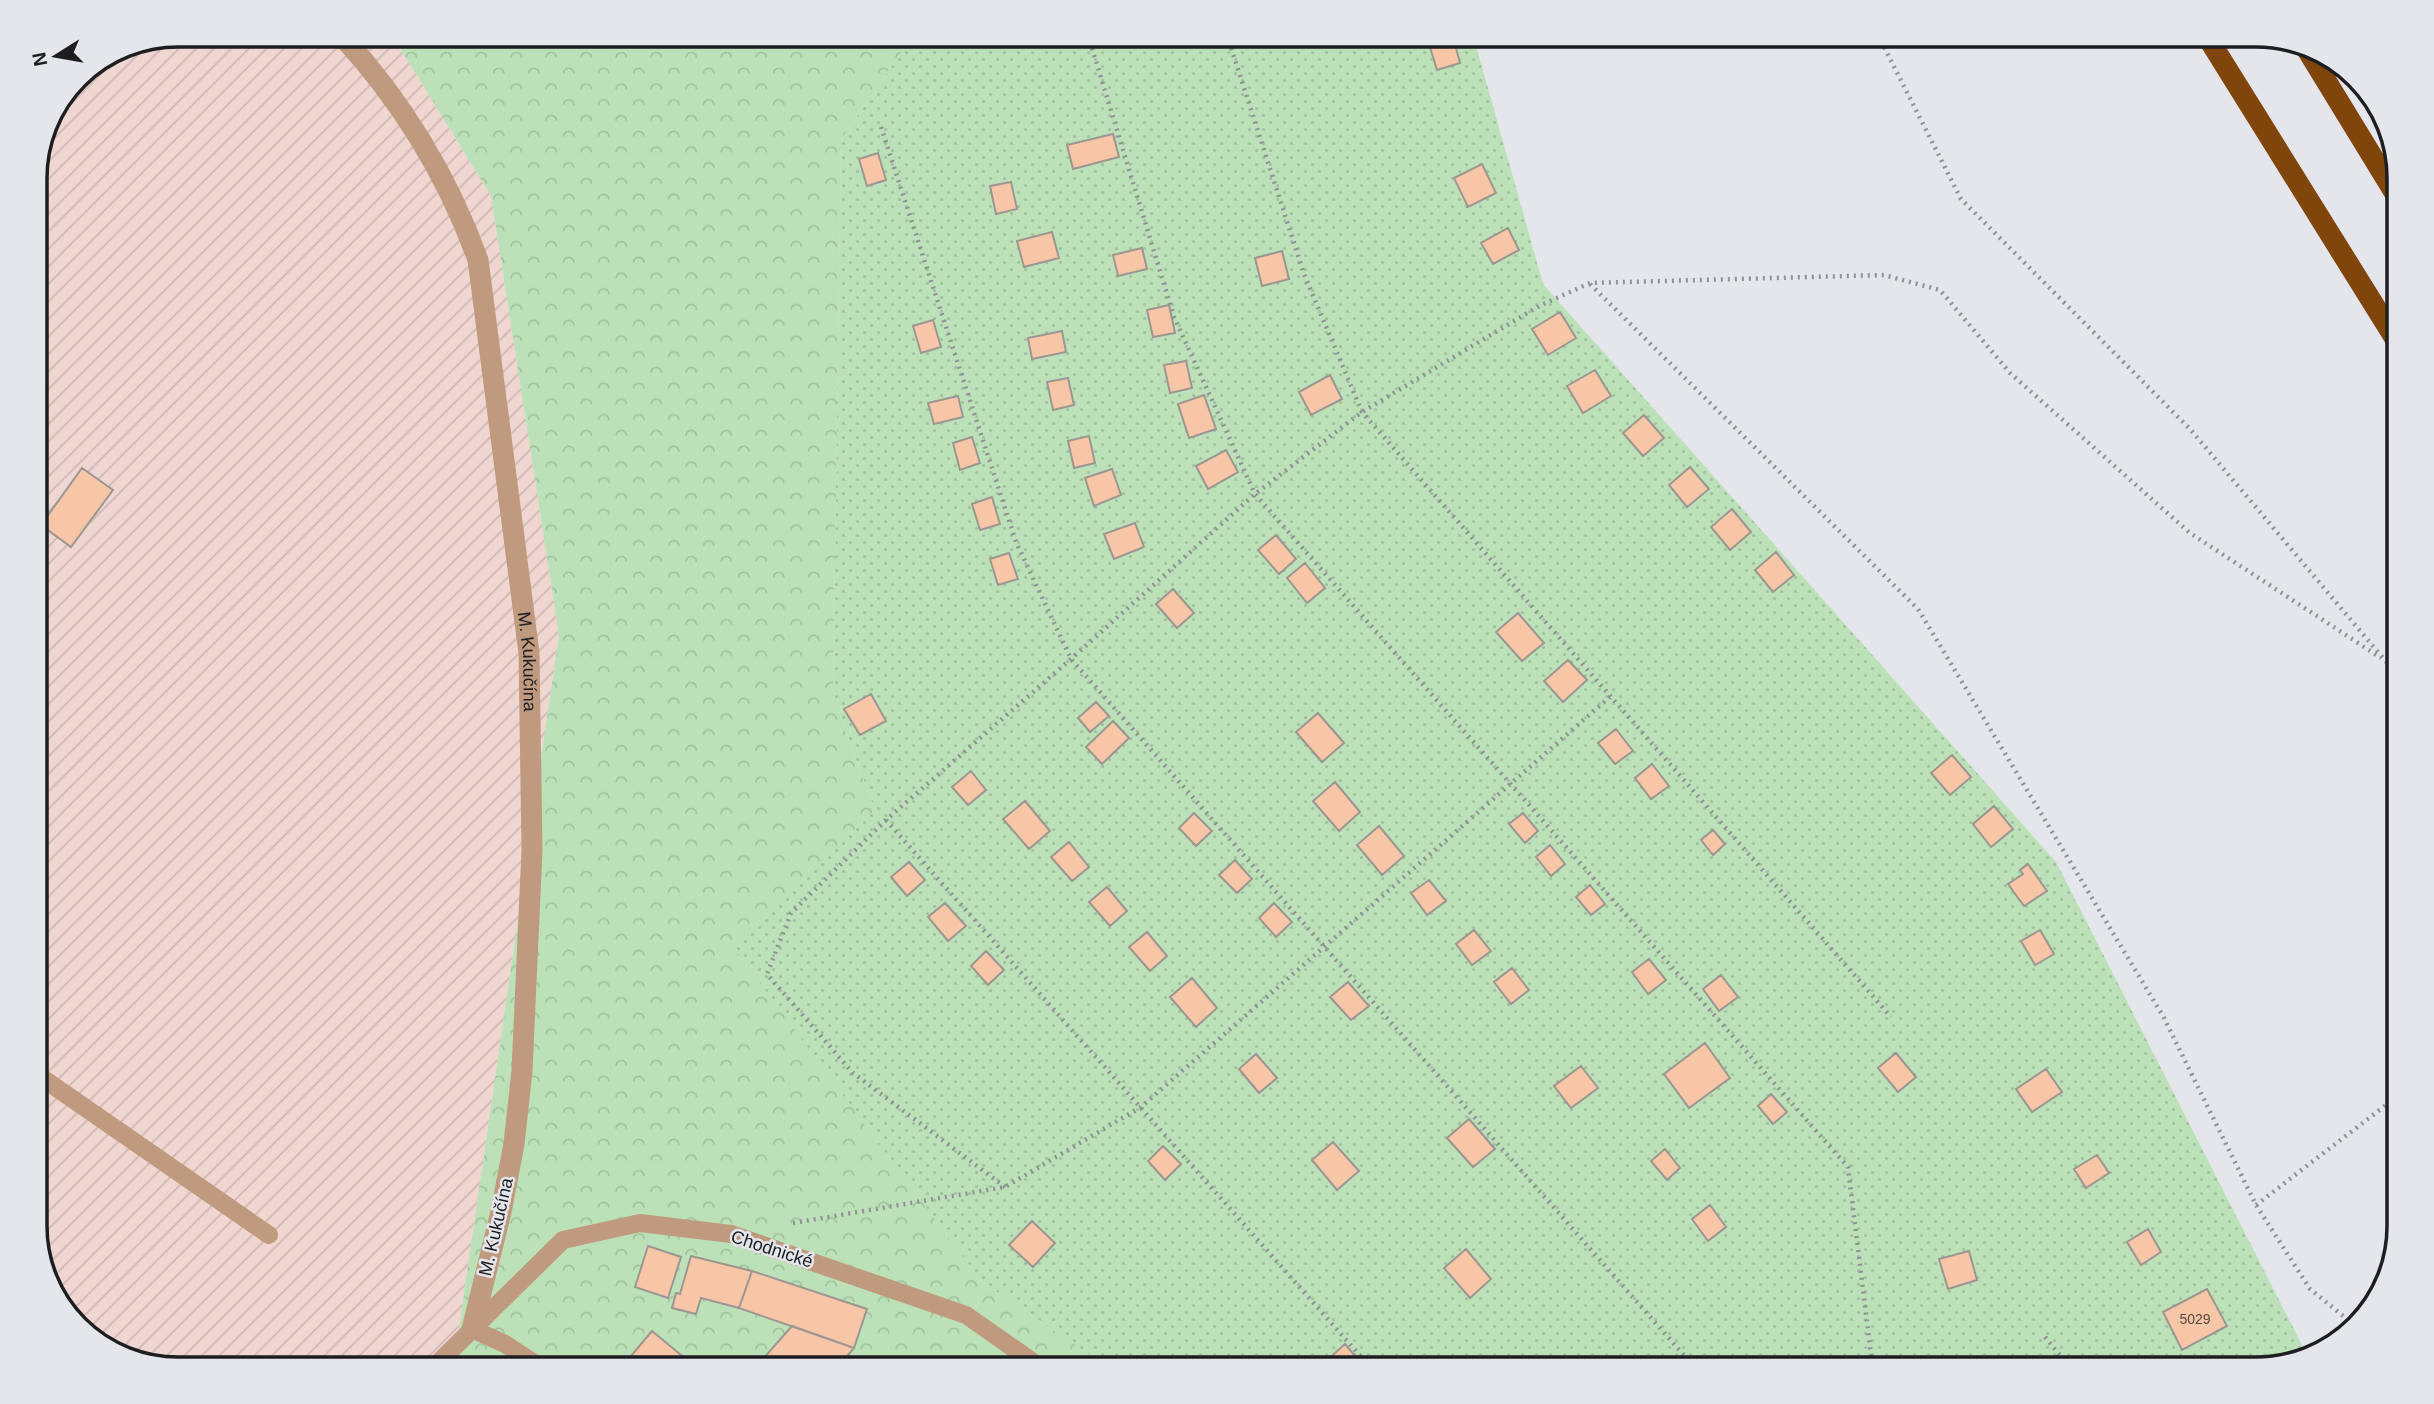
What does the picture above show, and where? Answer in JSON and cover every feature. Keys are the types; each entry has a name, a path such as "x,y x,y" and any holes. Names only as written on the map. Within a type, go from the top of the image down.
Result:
{"highway":[{"path":"2213,47 2386,324"},
{"path":"2314,61 2386,179"}],"street":[{"name":"M. Kukučína","path":"352,47 398,103 430,157 465,224 478,260 529,653 532,850 522,1071 514,1144 501,1212 472,1328"}],"lane":[{"path":"48,1082 269,1235"},
{"name":"Chodnické","path":"444,1357 563,1240 640,1223 731,1234 965,1315 1026,1357"},
{"path":"472,1328 525,1357"}],"path":[{"path":"1092,47 1174,317 1255,494 1848,1167 1871,1355 1869,1357"},
{"path":"1231,47 1304,274 1362,412 1891,1017"},
{"path":"1884,47 1961,199 2190,429 2386,664"},
{"path":"881,127 1016,542 1071,659 1685,1357"},
{"path":"1004,1187 853,1073 767,974 792,913 886,820 1255,494 1362,412 1539,306 1590,284 1884,275 1940,290 2010,373 2190,533 2381,658"},
{"path":"1590,284 1918,609 2163,1016 2256,1205 2310,1289 2347,1319"},
{"path":"786,1224 1004,1187 1141,1107 1611,696"},
{"path":"886,820 1361,1357"},
{"path":"2256,1205 2387,1104"},
{"path":"2045,1337 2061,1357"}],"shaded area":[{"path":"178,47 399,47 491,196 559,635 455,1357 178,1357 144,1352 128,1347 98,1330 74,1306 54,1268 48,1234 48,161 52,144 57,128 74,98 81,91 91,91 91,81 98,74 128,57 144,52"}],"green space":[{"path":"399,47 905,47 841,140 833,697 875,810 735,948 981,1281 1093,1357 455,1357 559,635 491,196"},
{"path":"905,47 1476,47 1543,284 2056,862 2303,1348 2273,1356 2256,1357 1093,1357 981,1281 734,948 875,810 833,697 841,140"}],"building":[{"path":"1430,47 1456,47 1460,63 1437,70"},
{"path":"1113,134 1119,157 1073,169 1067,145"},
{"path":"878,153 886,180 867,186 859,159"},
{"path":"1482,164 1496,193 1468,207 1454,178"},
{"path":"1011,182 1017,209 996,214 990,186"},
{"path":"1508,228 1519,250 1493,264 1481,243"},
{"path":"1052,232 1059,258 1024,267 1017,241"},
{"path":"1142,248 1147,269 1118,276 1113,255"},
{"path":"1282,251 1289,279 1262,286 1255,258"},
{"path":"1169,305 1175,333 1153,337 1147,310"},
{"path":"1560,312 1576,338 1548,355 1532,329"},
{"path":"933,320 941,347 921,353 913,326"},
{"path":"1062,331 1066,352 1032,359 1028,338"},
{"path":"1186,361 1192,388 1170,393 1164,365"},
{"path":"1595,370 1611,396 1583,413 1567,386"},
{"path":"1330,375 1342,399 1311,415 1299,392"},
{"path":"1068,378 1074,405 1053,410 1047,382"},
{"path":"1204,395 1216,429 1189,438 1178,404"},
{"path":"958,396 963,417 934,424 928,403"},
{"path":"1644,415 1664,438 1643,456 1623,433"},
{"path":"1089,436 1095,463 1074,468 1068,441"},
{"path":"972,437 980,463 960,470 953,443"},
{"path":"1226,450 1238,472 1208,489 1196,466"},
{"path":"1690,467 1709,489 1687,507 1669,485"},
{"path":"82,468 113,490 71,547 48,530 48,515"},
{"path":"1112,469 1121,495 1094,506 1085,478"},
{"path":"992,497 1000,524 980,530 972,504"},
{"path":"1732,509 1751,532 1730,550 1711,527"},
{"path":"1135,523 1144,547 1114,559 1104,534"},
{"path":"1276,535 1296,559 1279,574 1258,550"},
{"path":"1776,552 1794,575 1773,592 1755,570"},
{"path":"1009,553 1018,579 998,585 990,559"},
{"path":"1305,563 1325,588 1307,603 1287,578"},
{"path":"1173,589 1194,613 1177,628 1156,604"},
{"path":"1518,613 1544,643 1522,661 1496,632"},
{"path":"1568,660 1587,680 1563,702 1544,681"},
{"path":"871,694 886,721 860,735 844,709"},
{"path":"1096,702 1109,716 1090,732 1078,718"},
{"path":"1318,713 1344,743 1322,762 1296,732"},
{"path":"1113,721 1129,738 1102,764 1086,747"},
{"path":"1616,729 1633,751 1615,764 1598,743"},
{"path":"1952,755 1971,777 1950,795 1931,773"},
{"path":"1652,764 1669,786 1651,799 1635,778"},
{"path":"971,771 986,790 968,805 952,787"},
{"path":"1335,782 1360,812 1339,831 1313,801"},
{"path":"1025,801 1050,831 1029,849 1003,819"},
{"path":"1994,806 2013,829 1991,847 1973,824"},
{"path":"1194,813 1212,831 1196,846 1179,828"},
{"path":"1523,813 1538,831 1525,843 1509,824"},
{"path":"1379,826 1404,856 1382,875 1357,845"},
{"path":"1713,830 1725,844 1713,855 1701,840"},
{"path":"1069,842 1089,867 1072,881 1051,857"},
{"path":"1550,845 1565,864 1551,876 1536,857"},
{"path":"1235,860 1252,879 1237,893 1219,875"},
{"path":"909,862 925,880 907,896 891,877"},
{"path":"2028,864 2047,891 2024,906 2008,884 2023,874 2020,870"},
{"path":"1429,880 1446,901 1427,915 1411,893"},
{"path":"1590,885 1605,904 1591,915 1576,897"},
{"path":"1107,887 1127,911 1110,926 1089,902"},
{"path":"945,903 966,926 948,941 928,917"},
{"path":"1274,903 1292,922 1276,937 1259,918"},
{"path":"1474,930 1491,951 1472,965 1456,944"},
{"path":"2040,930 2054,954 2035,965 2021,941"},
{"path":"1147,932 1167,956 1150,971 1129,947"},
{"path":"986,951 1004,970 988,985 971,966"},
{"path":"1649,959 1666,980 1648,994 1632,972"},
{"path":"1512,968 1529,990 1511,1004 1494,982"},
{"path":"1721,975 1738,997 1719,1011 1703,989"},
{"path":"1192,978 1217,1008 1196,1027 1170,997"},
{"path":"1348,982 1369,1006 1351,1020 1330,997"},
{"path":"1705,1043 1730,1078 1689,1108 1664,1074"},
{"path":"1896,1053 1916,1077 1898,1092 1878,1068"},
{"path":"1256,1054 1277,1078 1259,1093 1239,1069"},
{"path":"1581,1066 1598,1088 1571,1108 1554,1086"},
{"path":"2046,1069 2062,1092 2032,1112 2016,1089"},
{"path":"1771,1094 1787,1112 1773,1124 1758,1106"},
{"path":"1469,1119 1495,1149 1473,1167 1447,1138"},
{"path":"1333,1142 1359,1171 1337,1190 1312,1160"},
{"path":"1163,1146 1181,1164 1165,1180 1148,1161"},
{"path":"1665,1149 1680,1168 1667,1180 1651,1161"},
{"path":"2097,1155 2109,1173 2086,1188 2074,1169"},
{"path":"1710,1205 1726,1227 1708,1241 1692,1219"},
{"path":"1032,1221 1055,1243 1033,1267 1009,1245"},
{"path":"2148,1229 2161,1252 2141,1265 2127,1242"},
{"path":"648,1246 681,1257 668,1298 635,1287"},
{"path":"1466,1249 1491,1279 1470,1298 1444,1268"},
{"path":"1969,1251 1977,1280 1948,1289 1939,1259"},
{"path":"691,1256 752,1271 739,1308 701,1298 696,1314 672,1308 676,1293 680,1294"},
{"path":"752,1271 867,1309 854,1348 739,1308"},
{"path":"2207,1289 2227,1326 2182,1350 2163,1312"},
{"path":"792,1326 854,1348 846,1357 765,1357"},
{"path":"652,1331 683,1357 630,1357"},
{"path":"1345,1344 1356,1357 1331,1357"}]}
